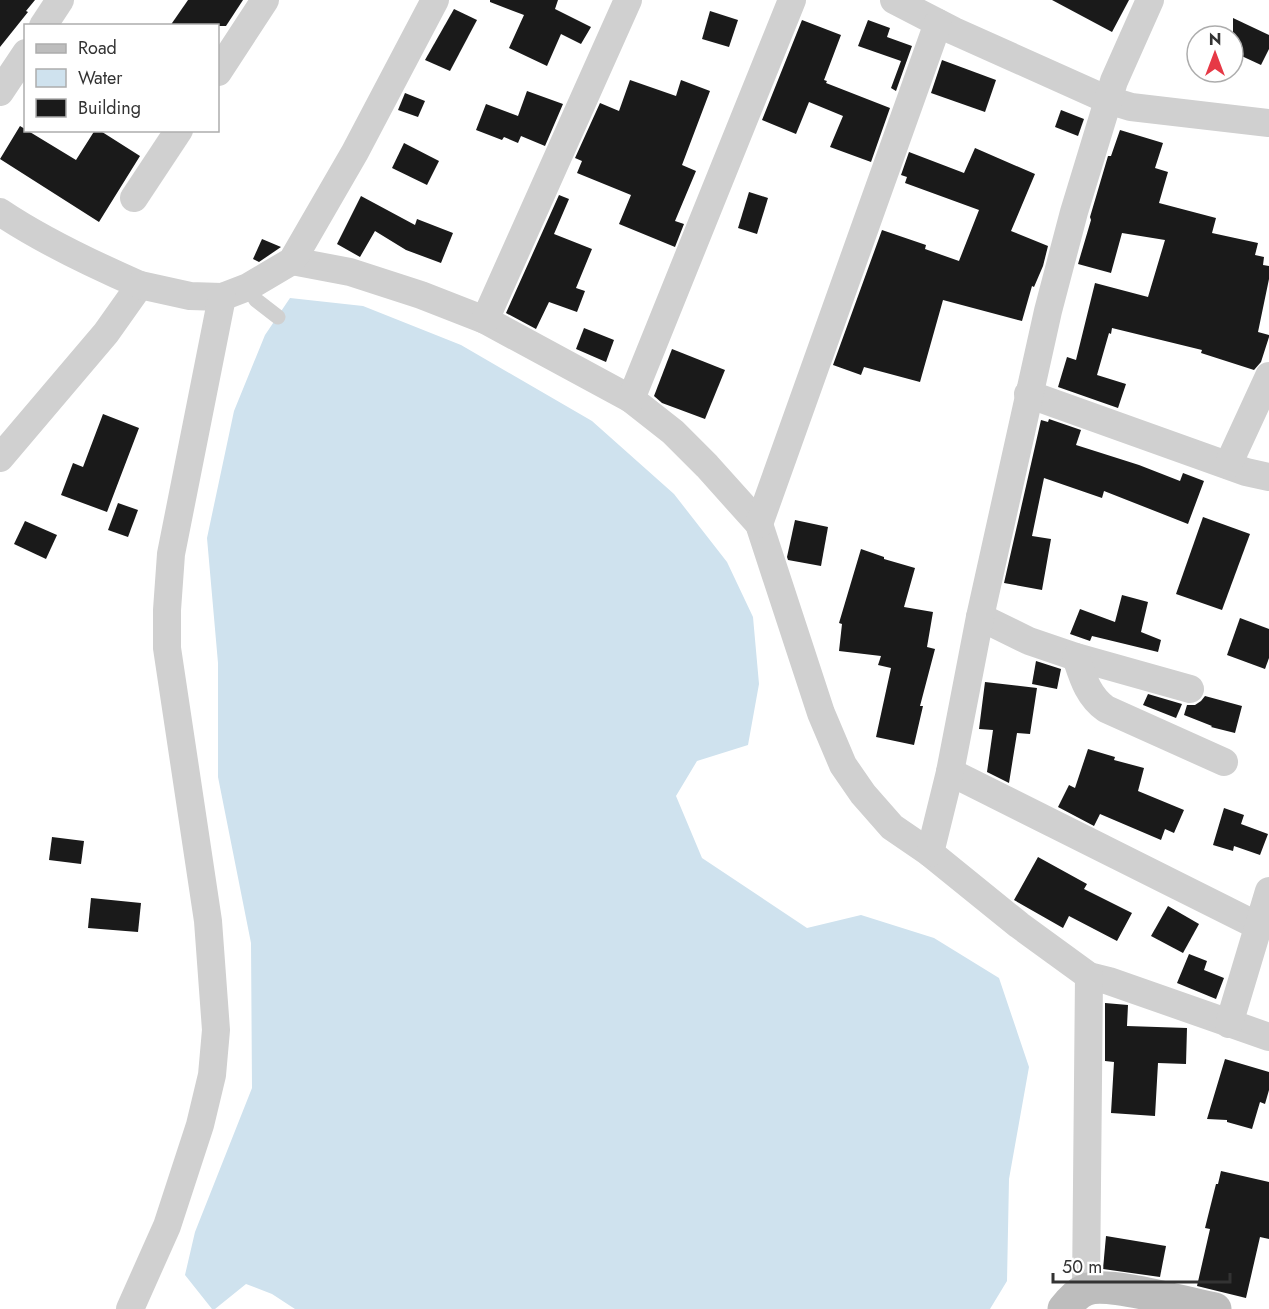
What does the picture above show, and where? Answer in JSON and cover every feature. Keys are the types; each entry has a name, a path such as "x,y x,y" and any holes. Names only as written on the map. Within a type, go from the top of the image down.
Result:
{"main road":[{"path":"1075,1299 1111,1288 1215,1309"}],"street":[{"path":"44,24 60,0"},
{"path":"219,70 266,0"},
{"path":"0,212 16,223 92,263 140,285 189,296 222,297 248,287 292,261 354,152 435,0"},
{"path":"485,320 628,0"},
{"path":"631,399 792,0"},
{"path":"894,0 938,23 1108,100 1131,107 1269,123"},
{"path":"930,853 950,772 980,617 1028,394 1074,212 1114,81 1150,0"},
{"path":"759,524 938,23"},
{"path":"0,92 24,56"},
{"path":"134,198 178,132"},
{"path":"292,261 350,272 421,295 485,320 631,399 673,432 759,524 822,713 843,765 863,794 892,827 930,853 1089,976 1269,1037"},
{"path":"0,458 106,333 140,285"},
{"path":"130,1309 167,1226 200,1125 212,1076 216,1030 208,921 167,648 167,610 171,554 222,297"},
{"path":"1228,465 1269,376"},
{"path":"1028,394 1228,465 1269,477"},
{"path":"980,617 1029,641 1076,657 1190,689"},
{"path":"1076,657 1085,684 1095,701 1106,709 1224,762"},
{"path":"950,772 1258,926"},
{"path":"1229,1024 1269,891"},
{"path":"1075,1299 1089,976"}],"lane":[{"path":"248,287 256,300 278,317"}],"water":[{"path":"290,298 363,306 461,345 592,421 674,494 727,562 753,617 759,684 748,745 697,761 676,796 702,858 807,928 861,915 934,938 999,978 1029,1067 1009,1179 1007,1281 990,1309 295,1309 272,1294 246,1284 212,1309 185,1275 195,1232 252,1088 251,943 218,777 218,663 207,538 234,411 265,335"}],"building":[{"path":"0,0 35,0 0,47"},
{"path":"188,0 243,0 226,26 171,24"},
{"path":"490,0 558,0 555,9 591,27 581,44 561,34 547,66 509,48 524,15 490,2"},
{"path":"1052,0 1129,0 1112,32"},
{"path":"454,9 477,20 450,71 425,60"},
{"path":"710,11 738,20 729,47 702,39"},
{"path":"1233,18 1269,35 1269,49 1261,65 1245,58 1245,24 1233,24"},
{"path":"802,20 841,35 824,80 827,81 826,83 890,108 871,162 830,147 843,116 809,102 796,134 762,120"},
{"path":"868,20 890,28 887,37 912,46 896,91 891,88 901,61 858,46"},
{"path":"942,60 996,80 985,112 931,93"},
{"path":"630,80 676,96 681,80 710,91 682,165 696,171 675,221 684,224 675,247 619,224 631,195 577,173 582,161 575,158 600,103 619,111"},
{"path":"527,91 563,104 545,146 521,136 518,143 504,137 502,140 476,130 486,104 518,116"},
{"path":"405,93 425,101 418,117 398,110"},
{"path":"1061,110 1084,119 1078,136 1055,127"},
{"path":"20,126 24,128 24,132 30,132 76,160 94,132 102,132 140,156 99,222 0,159"},
{"path":"1120,130 1163,143 1155,168 1168,172 1159,203 1216,218 1212,233 1258,243 1255,255 1264,257 1263,265 1269,266 1269,279 1258,332 1269,335 1269,337 1261,362 1254,370 1201,353 1202,350 1112,328 1097,375 1126,384 1118,408 1058,387 1067,357 1076,360 1095,283 1148,297 1165,240 1122,233 1111,273 1078,264 1108,156 1111,156"},
{"path":"404,143 439,161 427,185 392,168"},
{"path":"975,148 1035,174 1011,231 1048,246 1043,266 1034,287 1032,286 1022,321 943,300 920,382 864,367 861,375 833,365 882,230 926,245 925,249 959,261 979,210 905,183 907,177 901,175 909,152 964,173"},
{"path":"749,192 768,198 757,234 738,228"},
{"path":"559,195 569,199 554,234 592,249 576,288 585,291 577,312 549,302 536,329 506,313"},
{"path":"361,196 415,225 417,219 453,233 441,263 406,250 375,231 360,257 337,244"},
{"path":"262,239 281,247 259,262 253,259"},
{"path":"584,328 614,340 606,362 576,349"},
{"path":"672,349 725,370 705,419 662,403 654,396"},
{"path":"103,414 139,428 107,512 61,495 73,463 83,467"},
{"path":"1049,419 1081,430 1076,445 1180,481 1183,473 1204,481 1188,524 1104,491 1102,498 1044,478 1032,536 1051,539 1042,590 1004,583 1041,420 1048,422"},
{"path":"118,503 138,510 128,537 108,530"},
{"path":"1203,517 1250,534 1222,610 1176,594"},
{"path":"795,520 828,527 821,566 788,560"},
{"path":"25,521 57,535 46,559 14,544"},
{"path":"861,549 915,568 904,607 933,612 927,647 935,649 920,706 923,706 914,745 876,737 891,668 878,665 881,656 839,651 842,624 839,623"},
{"path":"1122,595 1148,602 1141,632 1161,640 1158,652 1092,636 1090,641 1070,634 1080,609 1115,622"},
{"path":"1240,618 1269,629 1269,658 1265,669 1227,655"},
{"path":"1036,661 1061,669 1057,689 1032,684"},
{"path":"985,682 1037,688 1030,734 1017,733 1009,783 987,772 993,730 979,729"},
{"path":"1148,694 1182,704 1176,718 1143,705"},
{"path":"1205,696 1242,706 1235,733 1211,727 1184,715 1187,705 1195,705"},
{"path":"1088,749 1115,757 1114,760 1144,768 1138,791 1184,810 1174,833 1165,829 1161,840 1100,814 1094,826 1058,807 1069,785 1075,788"},
{"path":"1224,808 1244,815 1241,824 1268,834 1260,855 1234,846 1233,851 1213,845"},
{"path":"52,837 84,841 81,864 49,860"},
{"path":"1038,857 1087,884 1084,889 1132,913 1117,941 1069,916 1063,928 1014,900"},
{"path":"91,898 141,903 138,932 88,928"},
{"path":"1168,906 1199,924 1183,953 1151,936"},
{"path":"1189,954 1207,961 1204,970 1224,978 1216,999 1177,983"},
{"path":"1105,1003 1128,1005 1127,1026 1187,1028 1186,1064 1158,1063 1155,1116 1111,1113 1114,1062 1105,1061"},
{"path":"1225,1059 1269,1072 1269,1090 1265,1104 1260,1102 1252,1129 1227,1122 1227,1120 1207,1119"},
{"path":"1221,1171 1269,1182 1269,1239 1260,1237 1246,1298 1197,1286 1210,1229 1205,1228"},
{"path":"1106,1236 1166,1246 1160,1277 1103,1269"}]}
